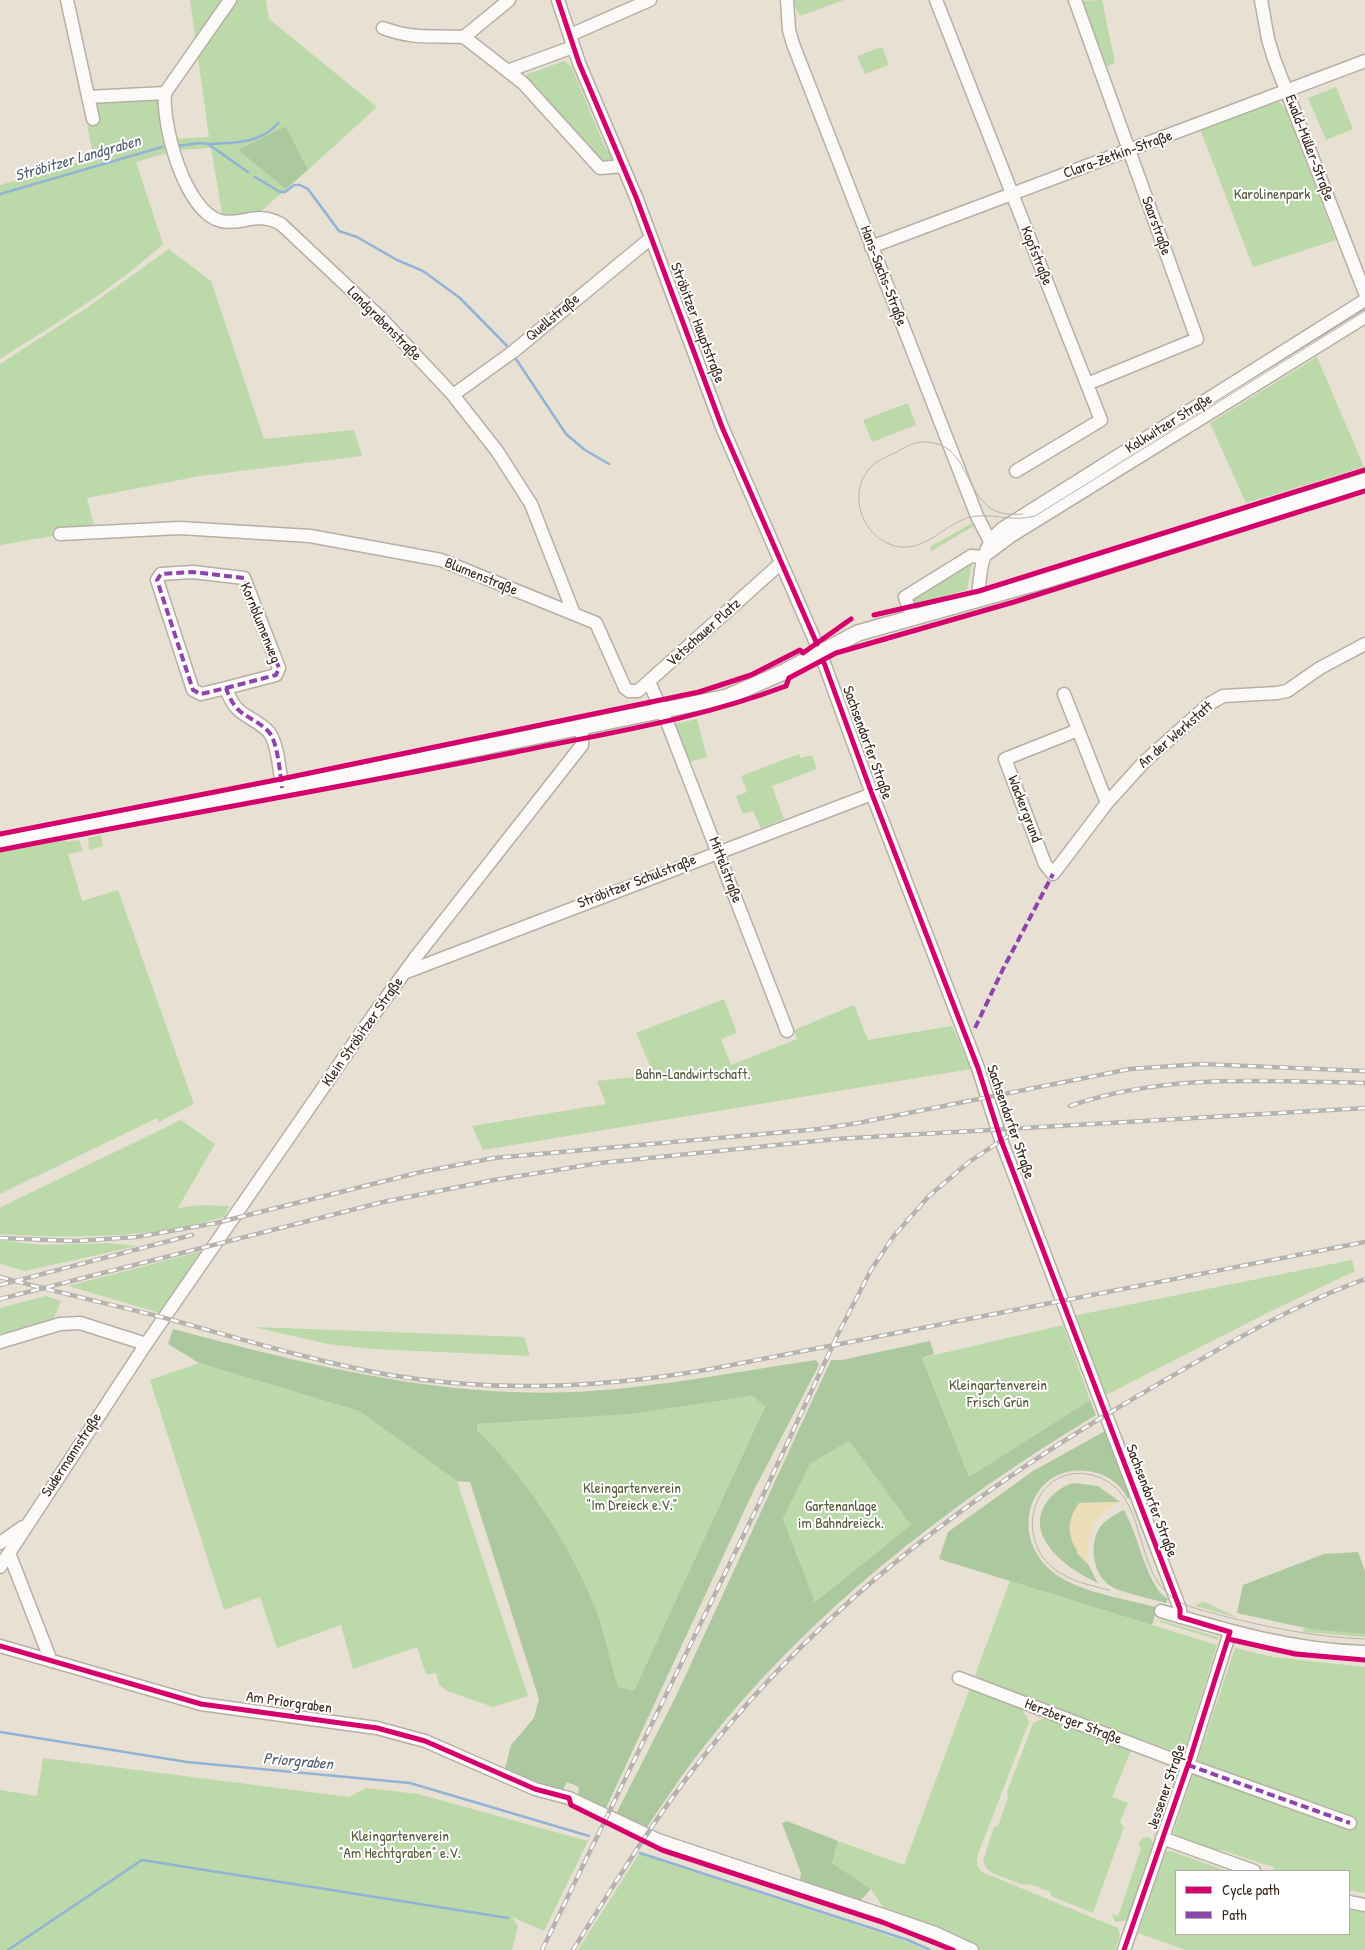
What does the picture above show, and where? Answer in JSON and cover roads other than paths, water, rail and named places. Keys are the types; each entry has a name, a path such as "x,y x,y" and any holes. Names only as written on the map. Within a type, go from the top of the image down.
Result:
{"main road":[{"path":"0,842 282,788 727,696 754,686 858,633 978,599 1365,481"}],"street":[{"path":"67,0 93,119"},
{"path":"88,97 165,93 230,0"},
{"path":"464,37 509,0"},
{"name":"Ströbitzer Hauptstraße","path":"558,0 596,105 623,166 722,427 820,652"},
{"path":"510,70 572,41 650,0"},
{"name":"Hans-Sachs-Straße","path":"787,0 789,30 793,44 977,516 992,545"},
{"name":"Kopfstraße","path":"936,0 1101,420 1016,472"},
{"name":"Saarstraße","path":"1075,0 1197,339 1086,384"},
{"name":"Ewald-Müller-Straße","path":"1261,0 1268,39 1365,294"},
{"path":"383,28 403,36 427,38 464,37 510,70 563,125 600,168 623,166"},
{"name":"Clara-Zetkin-Straße","path":"871,246 1365,62"},
{"name":"Landgrabenstraße","path":"165,93 163,109 170,143 191,193 206,214 223,222 264,217 281,224 381,318 452,395 497,451 532,504 574,614"},
{"name":"Quellstraße","path":"452,395 513,352 651,238"},
{"name":"Kolkwitzer Straße","path":"912,617 905,597 971,556 983,557 992,545 996,533 1014,520 1365,300"},
{"name":"Kolkwitzer Straße","path":"992,545 1011,536 1365,317"},
{"name":"Blumenstraße","path":"60,534 180,528 310,536 441,560 596,623 625,688 629,691 638,691 649,682"},
{"path":"978,599 983,557"},
{"name":"Vetschauer Platz","path":"649,682 781,563"},
{"name":"Kornblumenweg","path":"193,572 244,578 279,668 276,675 226,688 201,694 193,690 157,580 161,574 193,572"},
{"name":"An der Werkstatt","path":"1052,874 1107,803 1144,762 1209,704 1223,696 1277,694 1287,691 1320,668 1365,644"},
{"name":"Sachsendorfer Straße","path":"820,652 872,794 978,1068 1004,1149 1176,1601 1180,1617"},
{"path":"649,682 661,710"},
{"path":"226,688 231,704 268,732 274,740 282,788"},
{"path":"1064,694 1107,803"},
{"name":"Mittelstraße","path":"661,710 718,852 786,1031"},
{"name":"Klein Ströbitzer Straße","path":"146,1344 404,973 582,745 582,726"},
{"name":"Wackergrund","path":"1052,874 1045,864 1005,759 1078,730"},
{"name":"Ströbitzer Schulstraße","path":"404,973 872,794"},
{"path":"0,1342 60,1324 80,1323 146,1344"},
{"name":"Sudermannstraße","path":"0,1567 146,1344"},
{"path":"0,1543 27,1524"},
{"path":"9,1553 51,1661"},
{"path":"1161,1612 1230,1632 1295,1646 1365,1652"},
{"name":"Jessener Straße","path":"1124,1950 1188,1765 1230,1632"},
{"name":"Am Priorgraben","path":"0,1646 201,1704 377,1728 425,1741 534,1789 569,1798 658,1840 900,1921 972,1950"},
{"name":"Herzberger Straße","path":"959,1678 1188,1765"},
{"name":"Jessener Straße","path":"1188,1765 1350,1823"},
{"path":"1162,1838 1251,1870"},
{"path":"1350,1902 1365,1905"}],"waterway":[{"path":"208,144 255,139 271,130 278,123"},
{"name":"Ströbitzer Landgraben","path":"176,146 208,144 248,172"},
{"name":"Ströbitzer Landgraben","path":"0,194 162,147"},
{"name":"Ströbitzer Landgraben","path":"255,177 280,192 285,192 294,185 300,185 308,189 339,231 357,237 397,260 423,271 460,298 510,349"},
{"name":"Ströbitzer Landgraben","path":"514,356 566,434 585,450 609,464"},
{"name":"Priorgraben","path":"0,1732 187,1762 410,1783 589,1836"},
{"name":"Priorgraben","path":"640,1853 908,1940 930,1950"},
{"path":"8,1950 142,1860 508,1918"}],"tram line":[{"path":"1023,514 1002,513 987,506 977,494 962,466 953,454 940,445 921,442 877,462 864,477 860,489 861,513 866,524 883,541 895,546 915,546 933,538 958,522 975,516 1017,518 1035,516 1365,311"},
{"path":"1109,1590 1066,1576 1053,1568 1041,1554 1034,1537 1033,1520 1036,1504 1044,1490 1057,1479 1073,1474 1092,1475 1110,1483 1122,1495 1131,1510 1149,1565 1157,1581 1173,1598 1190,1607 1234,1619 1308,1634 1365,1639"}],"railway":[{"path":"0,1238 76,1241 136,1237 216,1223 421,1172 494,1158 819,1129 1130,1069 1201,1064 1365,1071"},
{"path":"1070,1106 1106,1095 1142,1088 1216,1081 1365,1083"},
{"path":"0,1299 383,1202 494,1180 600,1163 836,1139 1365,1108"},
{"path":"542,1950 765,1491 838,1334 871,1270 893,1237 929,1196 969,1162 1008,1136"},
{"path":"0,1285 192,1235"},
{"path":"0,1277 165,1318 301,1355 384,1374 465,1384 548,1386 630,1380 711,1369 1365,1242"},
{"path":"573,1950 654,1824 707,1752 753,1697 803,1645 855,1596 910,1550 967,1507 1086,1427 1254,1330 1308,1302 1365,1279"}],"park label":[{"name":"Karolinenpark","path":"1272,195"},
{"name":"Bahn-Landwirtschaft.","path":"693,1075"},
{"name":"Kleingartenverein Frisch Grün","path":"998,1394"},
{"name":"Kleingartenverein \"Im Dreieck e.V.\"","path":"632,1498"},
{"name":"Gartenanlage im Bahndreieck.","path":"841,1516"},
{"name":"Kleingartenverein \"Am Hechtgraben\" e.V.","path":"400,1846"}]}
